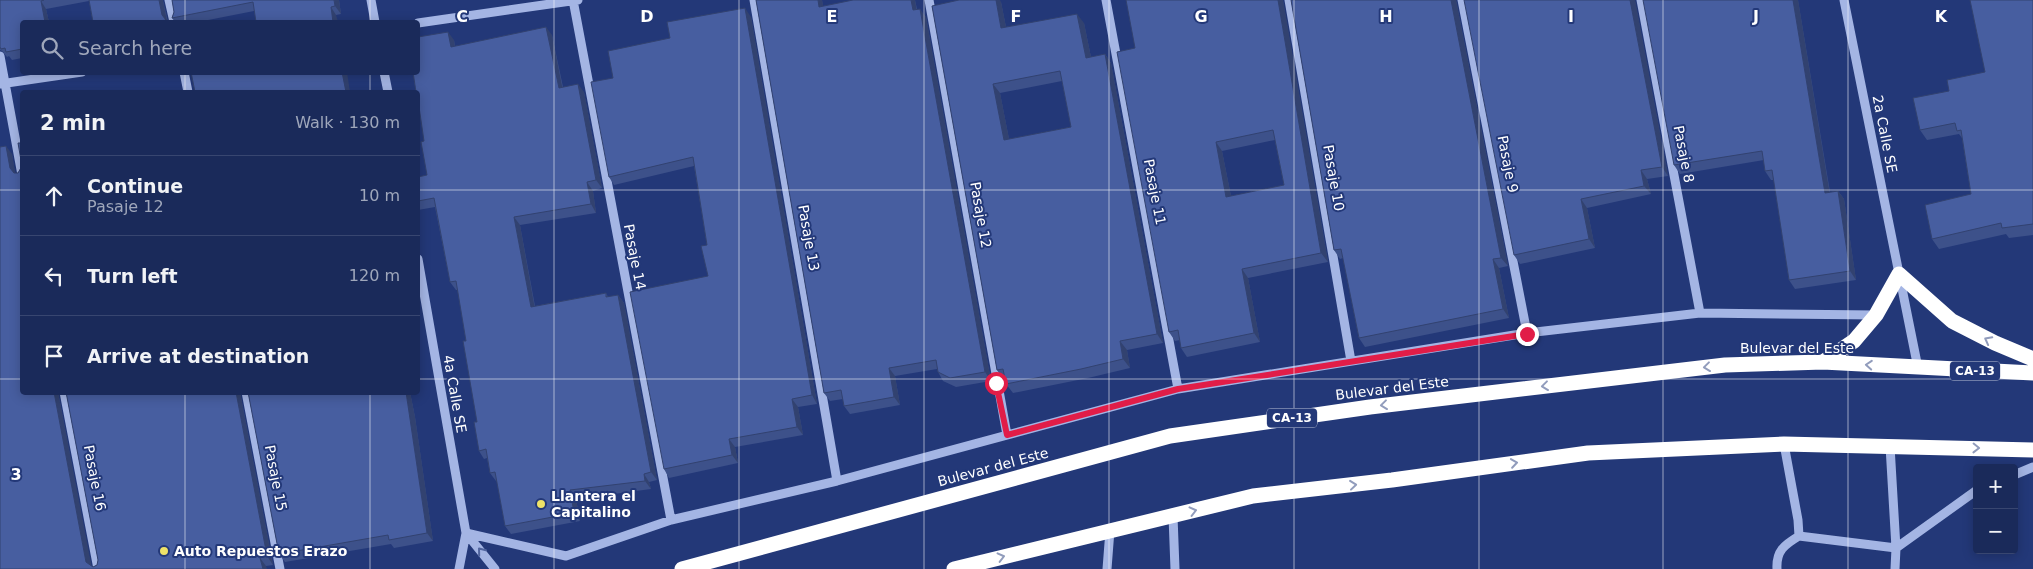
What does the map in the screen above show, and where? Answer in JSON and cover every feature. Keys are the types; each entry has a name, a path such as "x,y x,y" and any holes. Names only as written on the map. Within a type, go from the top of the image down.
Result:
{"highway":[{"path":"1823,362 1854,341 1876,315 1899,274 1952,320 1995,343 2033,359"},
{"name":"Bulevar del Este","path":"682,569 1170,436 1370,407 1725,365 1823,362 2033,374"},
{"path":"954,569 1253,496 1392,480 1588,453 1784,444 2033,450"}],"street":[{"path":"170,0 174,20"},
{"path":"371,0 375,20"},
{"path":"420,23 575,0"},
{"name":"Pasaje 14","path":"575,0 671,520"},
{"name":"Pasaje 13","path":"754,0 837,481"},
{"name":"Pasaje 12","path":"929,0 1007,435"},
{"name":"Pasaje 11","path":"1106,0 1178,389"},
{"name":"Pasaje 10","path":"1289,0 1351,362"},
{"name":"Pasaje 9","path":"1462,0 1527,334"},
{"name":"Pasaje 8","path":"1641,0 1700,313"},
{"name":"2a Calle SE","path":"1844,0 1918,368"},
{"path":"0,56 2,84 20,166"},
{"path":"2,84 62,75"},
{"path":"185,75 188,90"},
{"path":"385,75 388,90"},
{"name":"4a Calle SE","path":"420,270 466,533"},
{"path":"466,533 566,556 671,520 837,481 1178,389 1527,334 1700,313 1876,315"},
{"name":"Pasaje 16","path":"65,395 98,569"},
{"name":"Pasaje 15","path":"247,395 280,569"},
{"path":"1784,444 1798,520 1799,536"},
{"path":"1890,446 1896,548 1895,569"},
{"path":"2018,473 2033,467"},
{"path":"1777,569 1777,557 1783,546 1799,536 1896,548 1973,493"},
{"path":"1173,516 1175,569"},
{"path":"1107,569 1110,530"},
{"path":"459,569 466,533"},
{"path":"466,533 495,569"}],"building":[{"path":"0,0 44,0 41,1 45,20 20,20 20,49 6,52 5,48 1,49"},
{"path":"89,0 159,0 162,15 166,20 93,20"},
{"path":"172,0 334,0 335,6 331,7 333,20 256,20 253,2 172,18 174,12"},
{"path":"756,0 818,0 819,7 853,0 911,0 913,10 920,9 985,372 950,378 938,372 936,360 889,368 894,397 844,406 841,390 824,393"},
{"path":"959,0 996,0 1001,28 1077,14 1086,58 1105,54 1157,334 1120,341 1123,359 1006,384 1003,369 997,370 932,6","holes":["1060,71 1071,127 1004,140 993,84"]},
{"path":"1126,0 1278,0 1321,253 1242,269 1254,333 1181,348 1178,330 1169,332 1117,52 1135,48","holes":["1273,130 1284,185 1226,197 1216,142"]},
{"path":"1291,0 1451,0 1501,258 1493,259 1503,309 1359,338 1341,249 1334,250"},
{"path":"1464,0 1630,0 1662,167 1641,170 1644,186 1581,199 1589,239 1514,255"},
{"path":"1643,0 1793,0 1825,193 1838,191 1850,271 1789,280 1772,170 1765,171 1762,151 1674,165"},
{"path":"1970,0 2033,0 2033,224 2002,228 2001,223 1932,239 1925,205 1971,194 1961,130 1957,131 1955,123 1920,130 1913,98 1949,91 1947,80 1985,72"},
{"path":"745,8 812,395 792,399 797,427 729,439 732,455 664,469 630,292 708,276 701,246 707,245 693,157 609,177 591,82 613,78 608,51 670,38 667,22"},
{"path":"546,27 559,88 578,84 596,180 587,182 591,204 514,217 531,307 606,293 606,297 618,295 651,472 644,474 645,481 570,490 574,513 505,526 495,472 490,473 486,449 479,451 474,422 477,422 463,341 466,341 456,281 450,282 434,198 420,201 420,177 427,175 421,142 424,141 420,114 420,90 416,90 413,75 420,75 420,37 448,32 451,47"},
{"path":"192,75 343,75 346,90 195,90"},
{"path":"6,146 10,168 14,173 18,173 20,170 20,395 55,395 86,562 93,567 97,565 98,560 67,395 237,395 267,556 260,558 263,569 0,569 0,147"},
{"path":"249,395 406,395 427,533 389,540 388,535 279,554"}],"place":[{"name":"Llantera el Capitalino","path":"541,504"},
{"name":"Auto Repuestos Erazo","path":"164,551"}],"route":[{"path":"996,383 1007,435 1178,389 1527,334"}]}
